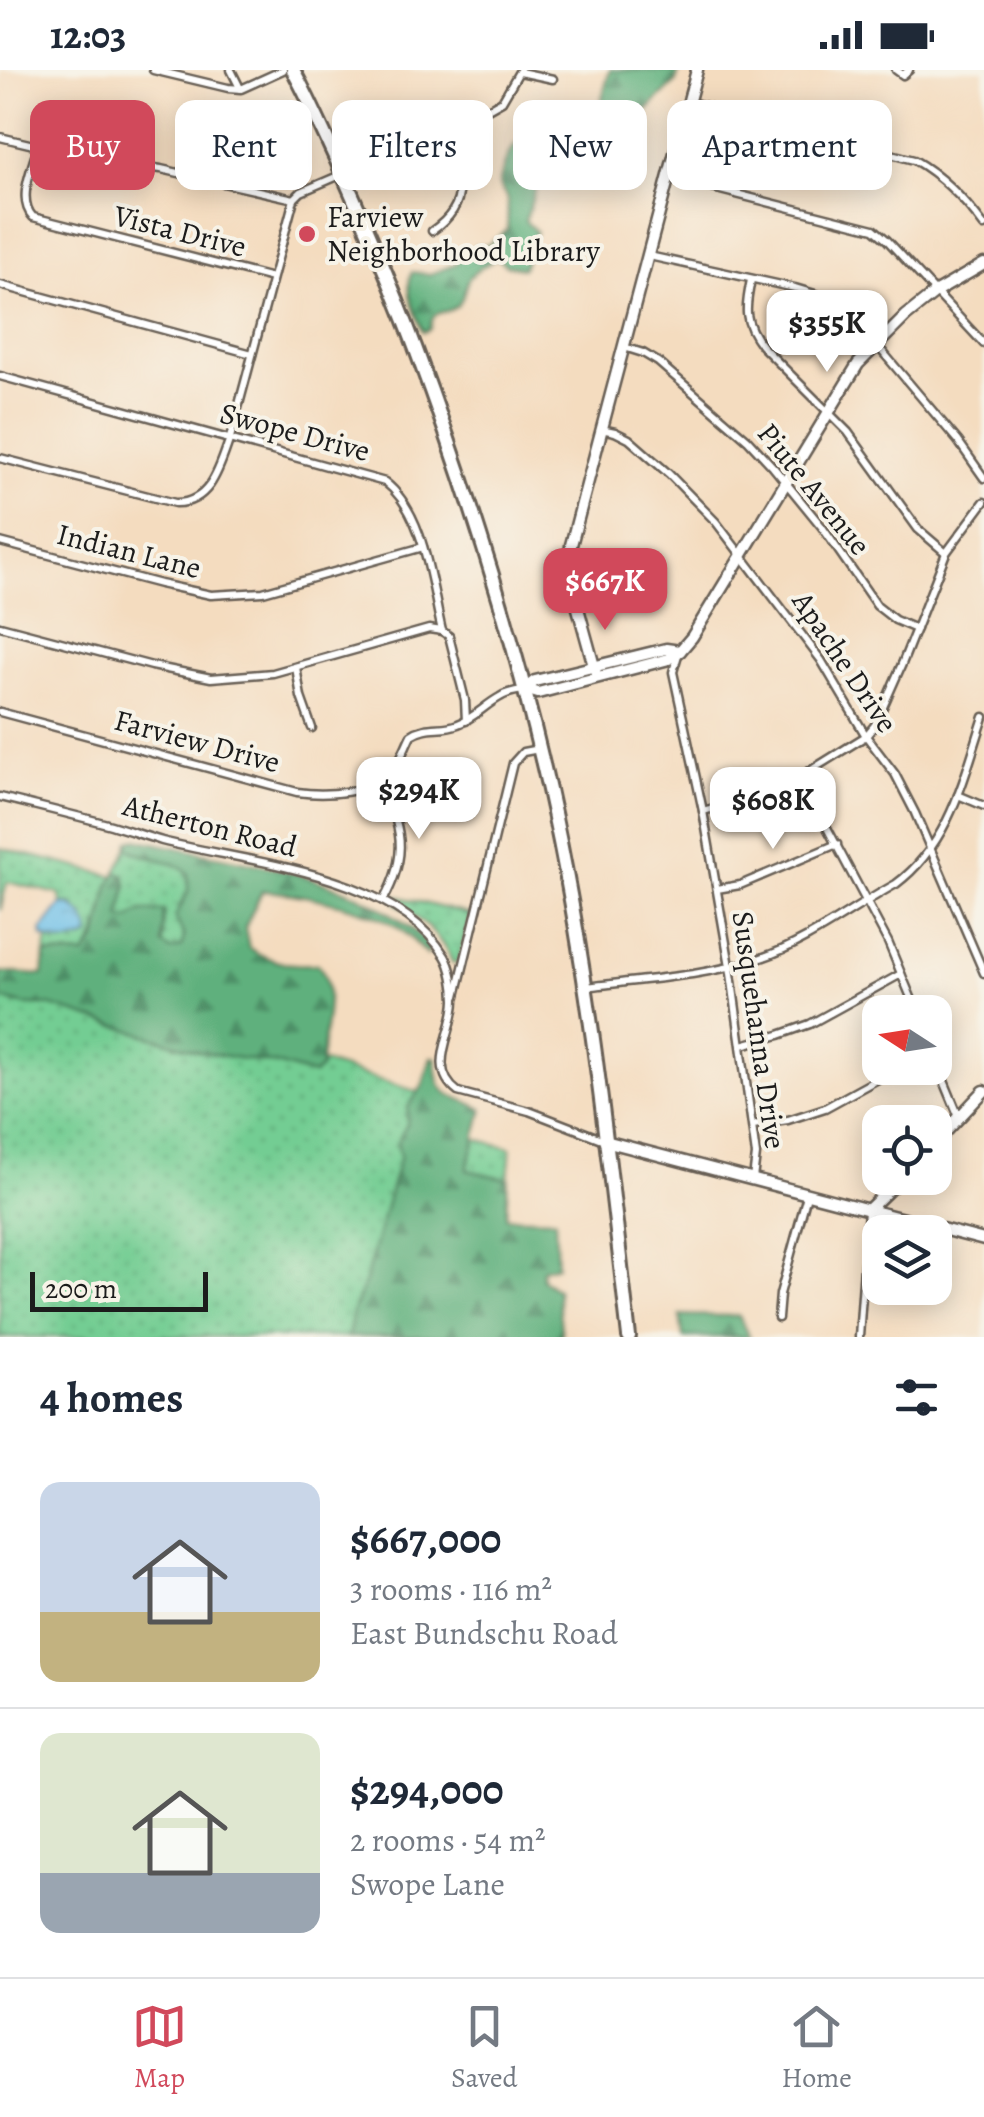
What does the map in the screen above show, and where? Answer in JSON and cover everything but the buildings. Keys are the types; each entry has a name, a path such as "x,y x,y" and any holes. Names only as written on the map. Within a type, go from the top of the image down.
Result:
{"highway":[{"path":"293,70 332,151"},
{"path":"350,190 400,309 455,457 525,690 567,880 629,1337"}],"street":[{"path":"153,70 241,89 283,70"},
{"path":"231,70 241,89"},
{"path":"690,100 697,70"},
{"path":"896,70 904,76 908,70"},
{"path":"493,106 502,101 520,71 553,79"},
{"path":"0,137 30,144"},
{"path":"892,154 914,160 949,187 984,226"},
{"path":"155,167 294,200"},
{"name":"Vista Drive","path":"30,177 24,200 33,217 272,278"},
{"path":"0,458 180,504 196,500 220,468 230,438 294,200 301,192 332,179"},
{"path":"595,672 571,584 570,545 667,188"},
{"path":"432,231 454,210 460,190"},
{"path":"720,190 874,230 984,344"},
{"path":"648,256 824,297 853,318 958,441 984,478"},
{"path":"383,901 398,869 401,848 380,781 394,768 411,735 427,727 452,727 466,721 499,697 525,690 535,681 568,679 666,649 680,651 858,364 936,292 984,264"},
{"path":"752,280 746,316 752,333 828,411 865,454 918,529 946,554"},
{"path":"0,284 252,354"},
{"name":"Piute Avenue","path":"624,348 658,362 748,440 822,527 878,606 894,620 916,629"},
{"name":"Swope Drive","path":"0,376 385,482 396,490 408,508 422,547 442,630 449,636 465,700 466,721"},
{"name":"Apache Drive","path":"601,430 629,439 716,522 821,660 866,736 895,774 984,973"},
{"path":"703,811 744,800 800,777 866,736 946,554 984,502"},
{"name":"Indian Lane","path":"0,542 211,595 263,592 422,547"},
{"path":"0,626 211,678 274,673 429,628 442,630"},
{"name":"Susquehanna Drive","path":"680,651 672,672 703,811 730,966 756,1155 753,1180"},
{"path":"296,667 312,728"},
{"name":"Farview Drive","path":"0,712 297,792 340,794 380,781"},
{"path":"584,988 762,958 909,874 947,822 984,717"},
{"path":"455,1002 513,763 524,752 539,749"},
{"path":"800,777 867,900 909,995"},
{"path":"958,795 984,806"},
{"name":"Atherton Road","path":"0,796 162,841 268,862 383,901 417,925 449,964 455,1002 442,1061 443,1075 451,1087 605,1140"},
{"path":"717,889 740,885 837,844"},
{"path":"742,1045 810,1024 901,974"},
{"path":"752,1125 816,1112 868,1085"},
{"path":"946,1085 959,1118"},
{"path":"952,1125 984,1091"},
{"path":"605,1140 982,1244"},
{"path":"778,1318 780,1294 807,1195"},
{"path":"859,1337 868,1210 883,1195"}],"green space":[{"path":"610,70 680,70 675,83 647,112 647,100 601,100"},
{"path":"512,148 513,190 535,190 525,221 536,231 523,268 506,265 496,258 470,277 457,306 436,315 430,329 423,332 410,294 412,272 430,274 454,265 475,246 489,245 507,230 508,200 499,185"},
{"path":"137,839 253,863 332,885 402,921 431,947 427,955 396,926 363,911 310,897 262,891 245,928 249,948 281,962 317,964 324,973 327,1013 321,1068 313,1075 280,1065 201,1052 48,1005 25,1005 0,998 0,972 43,975 45,954 85,955 97,939 116,872 124,875 127,884 120,918 127,920 141,911 164,911 162,944 170,950 182,947 184,936 175,917 188,892 188,873 175,864 128,848 129,841"},
{"path":"0,848 114,876 96,935 85,955 45,954 48,939 55,942 71,904 62,904 59,894 7,882 0,911"},
{"path":"128,848 175,864 188,873 188,892 179,907 182,947 170,950 162,945 164,912 120,918 127,884 116,872"},
{"path":"396,896 471,915 458,962 453,964 436,936 395,902"},
{"path":"0,983 142,1007 422,1093 360,1337 0,1337"},
{"path":"431,1057 436,1058 443,1089 483,1109 467,1170 508,1179 506,1217 555,1219 557,1265 542,1269 542,1279 557,1290 562,1337 348,1337 400,1156 397,1143 407,1124 408,1107 423,1085"},
{"path":"475,1139 511,1148 508,1179 467,1170"},
{"path":"680,1315 739,1316 749,1337 683,1337"}],"water":[{"path":"62,904 82,915 90,936 66,942 43,937 42,930"}],"place":[{"name":"Farview Neighborhood Library","path":"307,234"}]}
